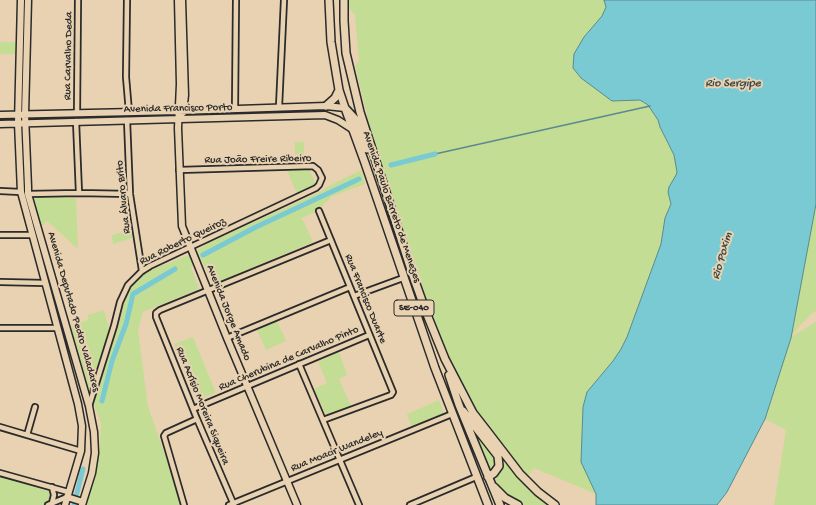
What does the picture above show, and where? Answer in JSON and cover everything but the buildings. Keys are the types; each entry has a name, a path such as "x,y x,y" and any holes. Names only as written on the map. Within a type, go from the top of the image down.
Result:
{"main road":[{"path":"21,0 21,115"},
{"path":"21,115 28,0"},
{"path":"178,0 181,111"},
{"path":"181,111 185,95 182,0"},
{"name":"Avenida Paulo Barreto de Menezes","path":"329,0 331,42 345,108 403,278 452,414 488,505"},
{"name":"Avenida Paulo Barreto de Menezes","path":"344,0 344,21 348,62 360,112 383,186 426,312 445,359 459,404 500,505"},
{"path":"326,106 335,98 340,90"},
{"name":"Avenida Francisco Porto","path":"0,115 326,106 345,108"},
{"path":"345,108 357,121 374,168 383,186"},
{"name":"Avenida Jorge Amado","path":"181,111 178,128 182,226 226,338 297,505"},
{"name":"Avenida Deputado Pedro Valadares","path":"21,115 18,123 21,192 81,417 81,451 69,496 65,505"},
{"name":"Avenida Deputado Pedro Valadares","path":"21,115 25,123 28,194 63,312 89,406 94,432 95,454 92,473 82,502"},
{"name":"Avenida Francisco Porto","path":"0,124 325,115 352,128"},
{"path":"53,313 58,314 63,312"},
{"path":"62,344 66,342 71,343"},
{"name":"Avenida Paulo Barreto de Menezes","path":"445,359 473,413 520,474 538,492 555,505"},
{"path":"459,404 498,456 499,466 488,477"},
{"path":"471,463 488,477 500,494 518,505"},
{"path":"69,496 82,502"}],"street":[{"name":"Rua Carvalho Deda","path":"77,113 78,0"},
{"path":"127,0 126,76 129,112"},
{"path":"235,109 236,0"},
{"path":"279,107 284,0"},
{"name":"Rua Álvaro Brito","path":"127,120 130,194 142,271"},
{"path":"76,121 79,193"},
{"name":"Rua João Freire Ribeiro","path":"180,170 313,166 321,173 322,178 319,185"},
{"name":"Rua Roberto Queiroz","path":"89,406 124,292 128,285 142,271 319,185"},
{"path":"0,191 21,192"},
{"path":"28,194 130,194"},
{"name":"Rua Francisco Duarte","path":"319,211 393,390 392,394 323,420"},
{"path":"0,236 32,235"},
{"path":"208,290 332,240"},
{"path":"354,296 403,278"},
{"path":"0,282 45,283"},
{"path":"226,338 350,287"},
{"name":"Rua Acrísio Moreira Siqueira","path":"208,290 160,310 156,313 156,317 232,504"},
{"path":"0,328 57,328"},
{"name":"Rua Cherubina de Carvalho Pinto","path":"193,408 247,387 369,335"},
{"path":"299,364 359,505"},
{"path":"26,435 34,407"},
{"name":"Rua Moacir Wandeley","path":"232,504 452,414"},
{"path":"184,505 164,436 166,433 197,419"},
{"path":"0,427 81,451"},
{"path":"0,473 52,487 69,496"},
{"path":"410,505 476,477"},
{"path":"50,504 54,495 52,487"},
{"path":"50,504 69,496"}],"green space":[{"path":"347,0 604,0 606,7 602,16 584,37 573,68 581,78 612,101 640,100 648,105 658,120 674,155 677,172 669,187 668,192 671,204 665,218 661,244 627,337 613,361 587,392 583,407 581,462 596,494 534,468 528,476 482,419 466,394 425,301 423,288 409,253 366,123 367,114 355,66 359,61 355,15 349,8 349,2"},
{"path":"0,42 16,42 16,54 0,54"},
{"path":"295,142 304,142 304,159 295,159"},
{"path":"309,169 315,182 314,185 297,194 287,170"},
{"path":"361,170 365,184 332,196 316,212 273,230 302,218 313,242 213,284 202,261 191,267 199,289 143,312 138,330 148,407 177,488 180,505 86,505 100,447 101,423 93,402 108,359 126,298 133,284 148,271 194,253 208,243 322,191"},
{"path":"33,196 76,198 78,249 47,221 41,227"},
{"path":"816,204 816,311 812,313 791,337"},
{"path":"131,230 133,238 113,244 112,235"},
{"path":"104,310 109,329 89,393 70,326 88,320 88,315"},
{"path":"277,321 286,341 266,350 257,330"},
{"path":"816,322 816,505 774,505 786,430 765,419 791,337"},
{"path":"193,337 216,393 197,400 174,344"},
{"path":"339,352 347,375 339,379 351,406 326,415 314,389 327,383 318,362"},
{"path":"439,400 444,413 412,427 407,414"},
{"path":"464,403 550,505 523,505 510,499 497,486 493,477 501,469 502,461 500,453 464,408"},
{"path":"470,425 498,460 495,468 490,471"},
{"path":"0,474 49,489 51,493 49,502 43,505 0,505"}],"water":[{"name":"Rio Sergipe","path":"604,0 816,0 816,204 791,338 765,419 727,492 717,505 596,505 596,494 581,462 583,407 587,392 613,361 627,337 661,244 665,218 671,204 668,192 669,187 677,172 674,155 658,120 648,105 640,100 612,101 581,78 573,68 574,54 584,37 602,16 606,7"}],"waterway":[{"path":"435,154 650,106"},
{"path":"391,165 435,154"},
{"path":"203,255 256,227 359,179"},
{"path":"102,401 112,361 126,324 133,294 175,269"},
{"path":"74,505 83,469"}],"water label":[{"name":"Rio Poxim","path":"723,256"}]}
